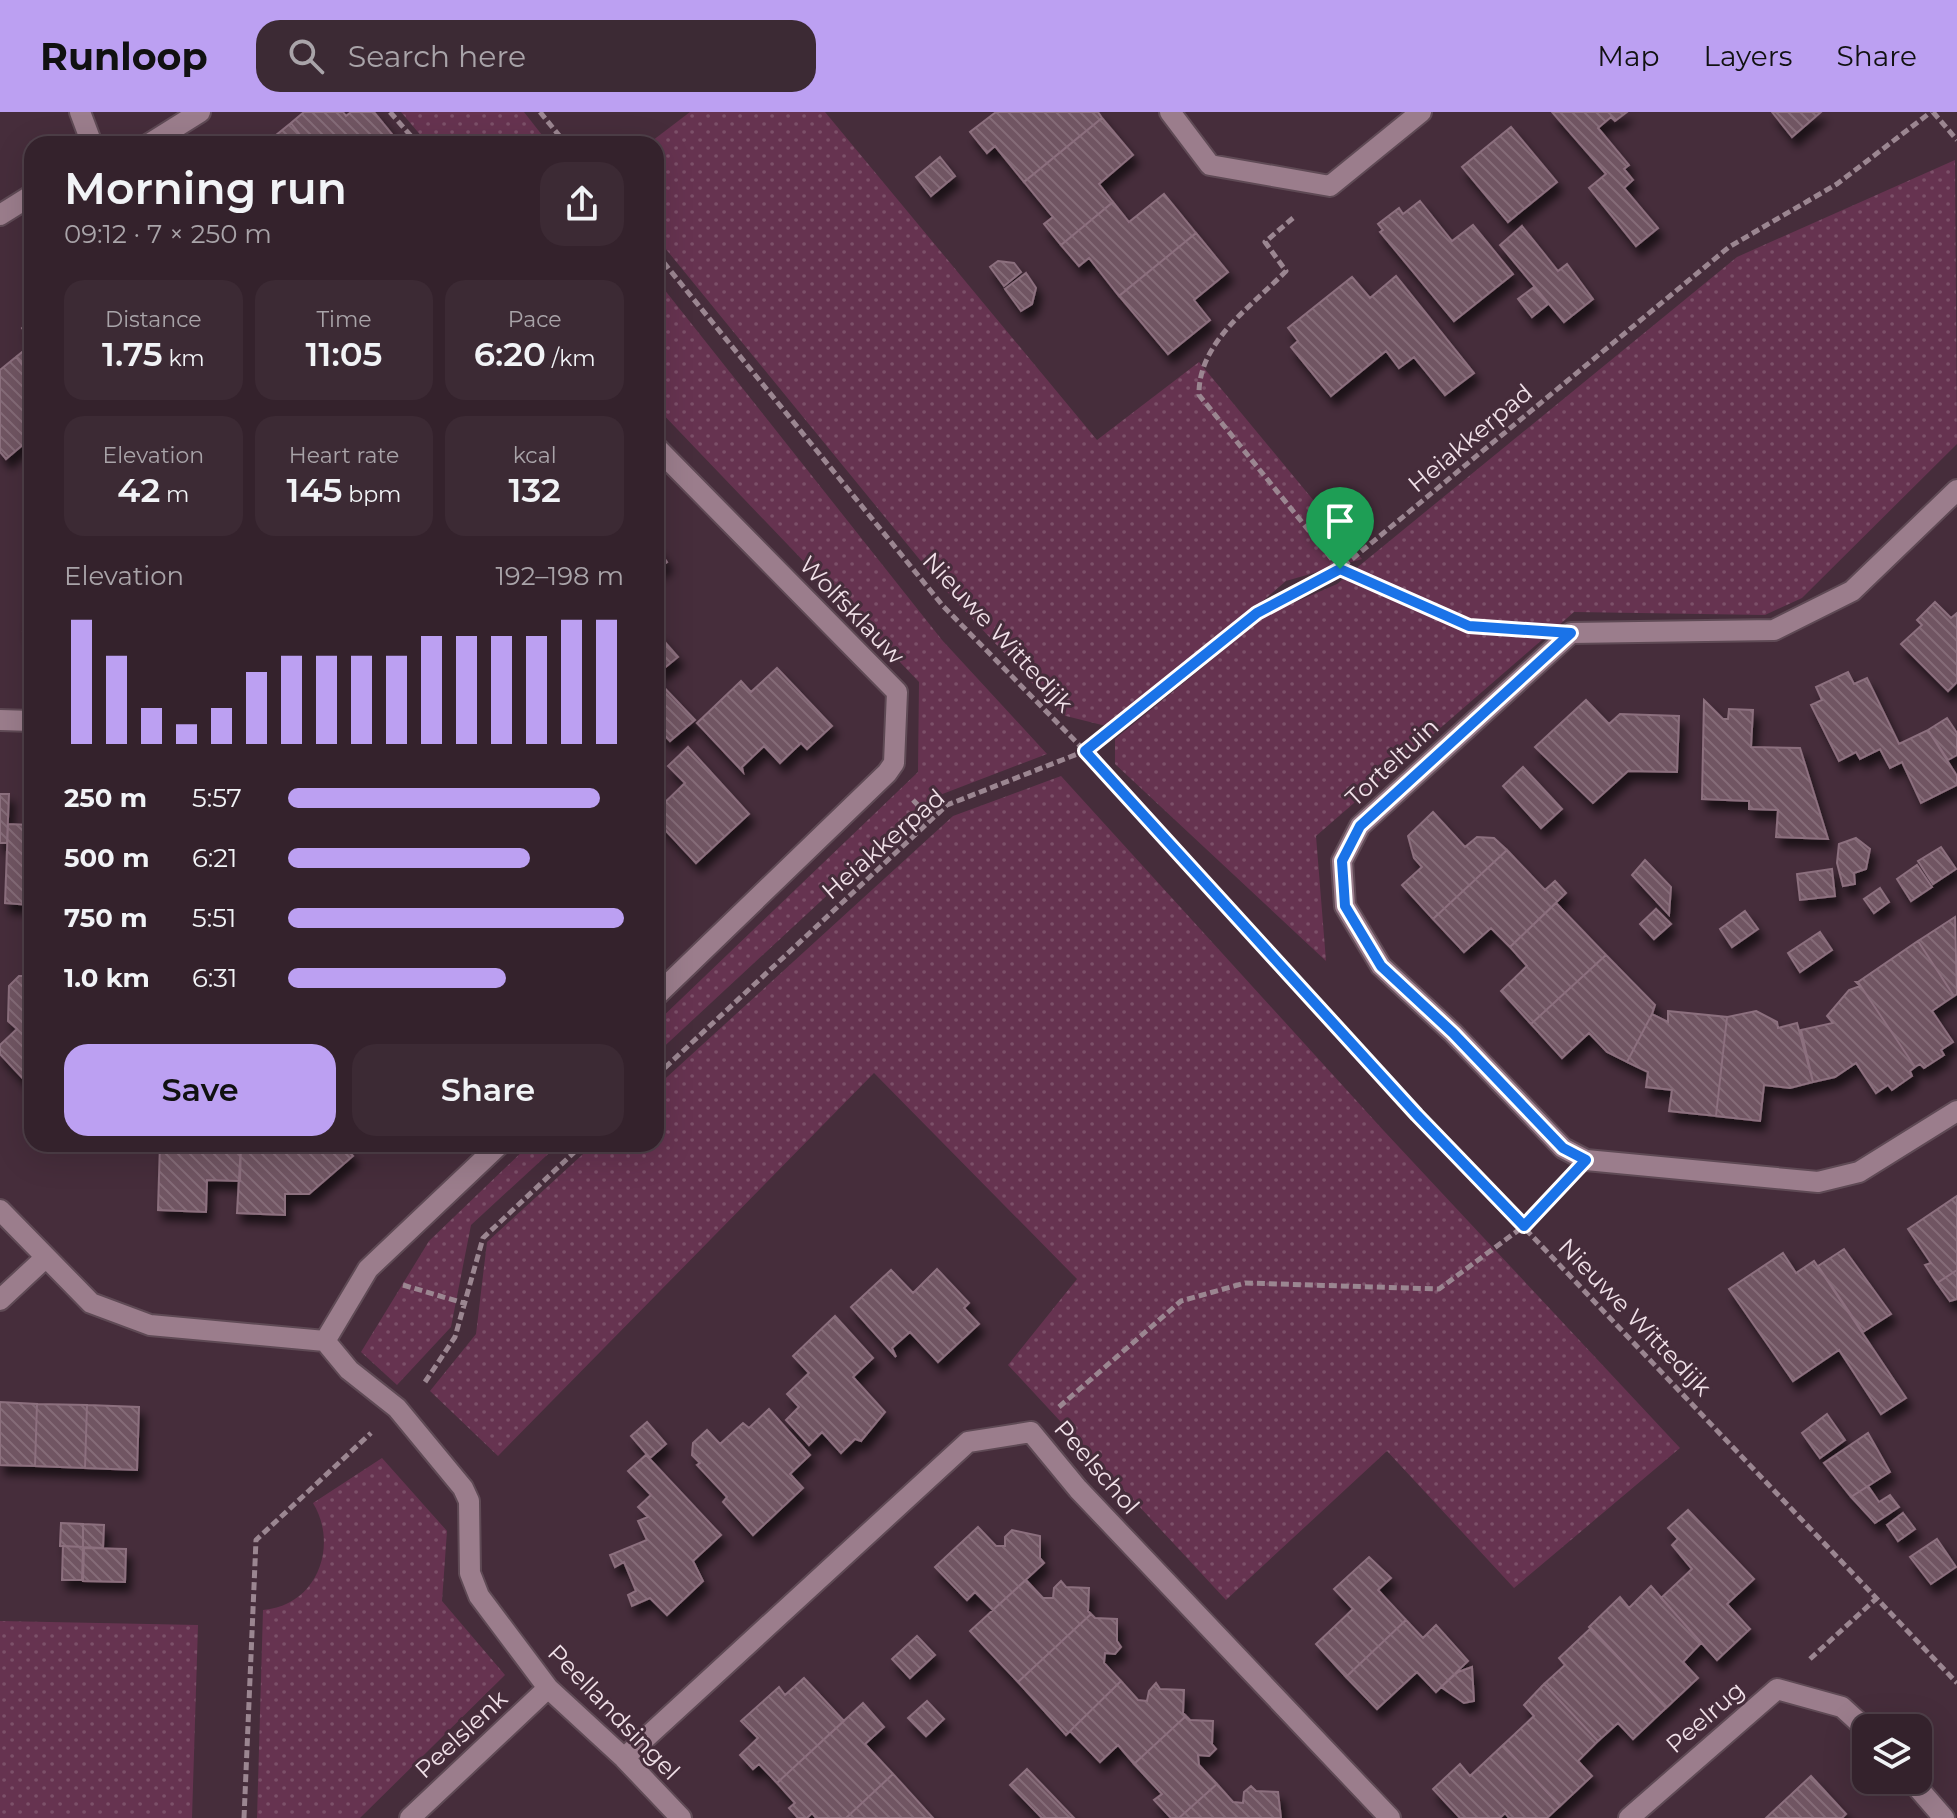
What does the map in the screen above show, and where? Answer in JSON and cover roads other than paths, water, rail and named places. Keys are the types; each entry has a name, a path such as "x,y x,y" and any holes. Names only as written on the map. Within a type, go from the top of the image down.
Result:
{"street":[{"path":"80,112 89,136"},
{"path":"162,136 200,112"},
{"path":"1170,112 1210,165 1330,186 1421,112"},
{"path":"0,215 24,200"},
{"name":"Wolfsklauw","path":"664,455 897,692 894,763 887,773 664,988"},
{"name":"Torteltuin","path":"1957,490 1852,591 1774,630 1571,633 1360,826 1342,861 1345,906 1381,966 1453,1033 1563,1148 1586,1160 1818,1182 1859,1172 1957,1111"},
{"path":"0,720 24,721"},
{"path":"0,1210 91,1303 150,1325 325,1341 368,1269 492,1152"},
{"path":"0,1300 45,1258"},
{"name":"Peellandsingel","path":"325,1341 349,1370 397,1408 463,1488 469,1501 470,1573 479,1596 548,1688 624,1758 681,1818"},
{"name":"Peelschol","path":"624,1758 968,1442 1031,1432 1078,1489 1390,1818"},
{"name":"Peelslenk","path":"410,1818 548,1688"},
{"name":"Peelrug","path":"1629,1818 1777,1689 1842,1707 1852,1716"},
{"path":"1923,1794 1944,1818"}]}
